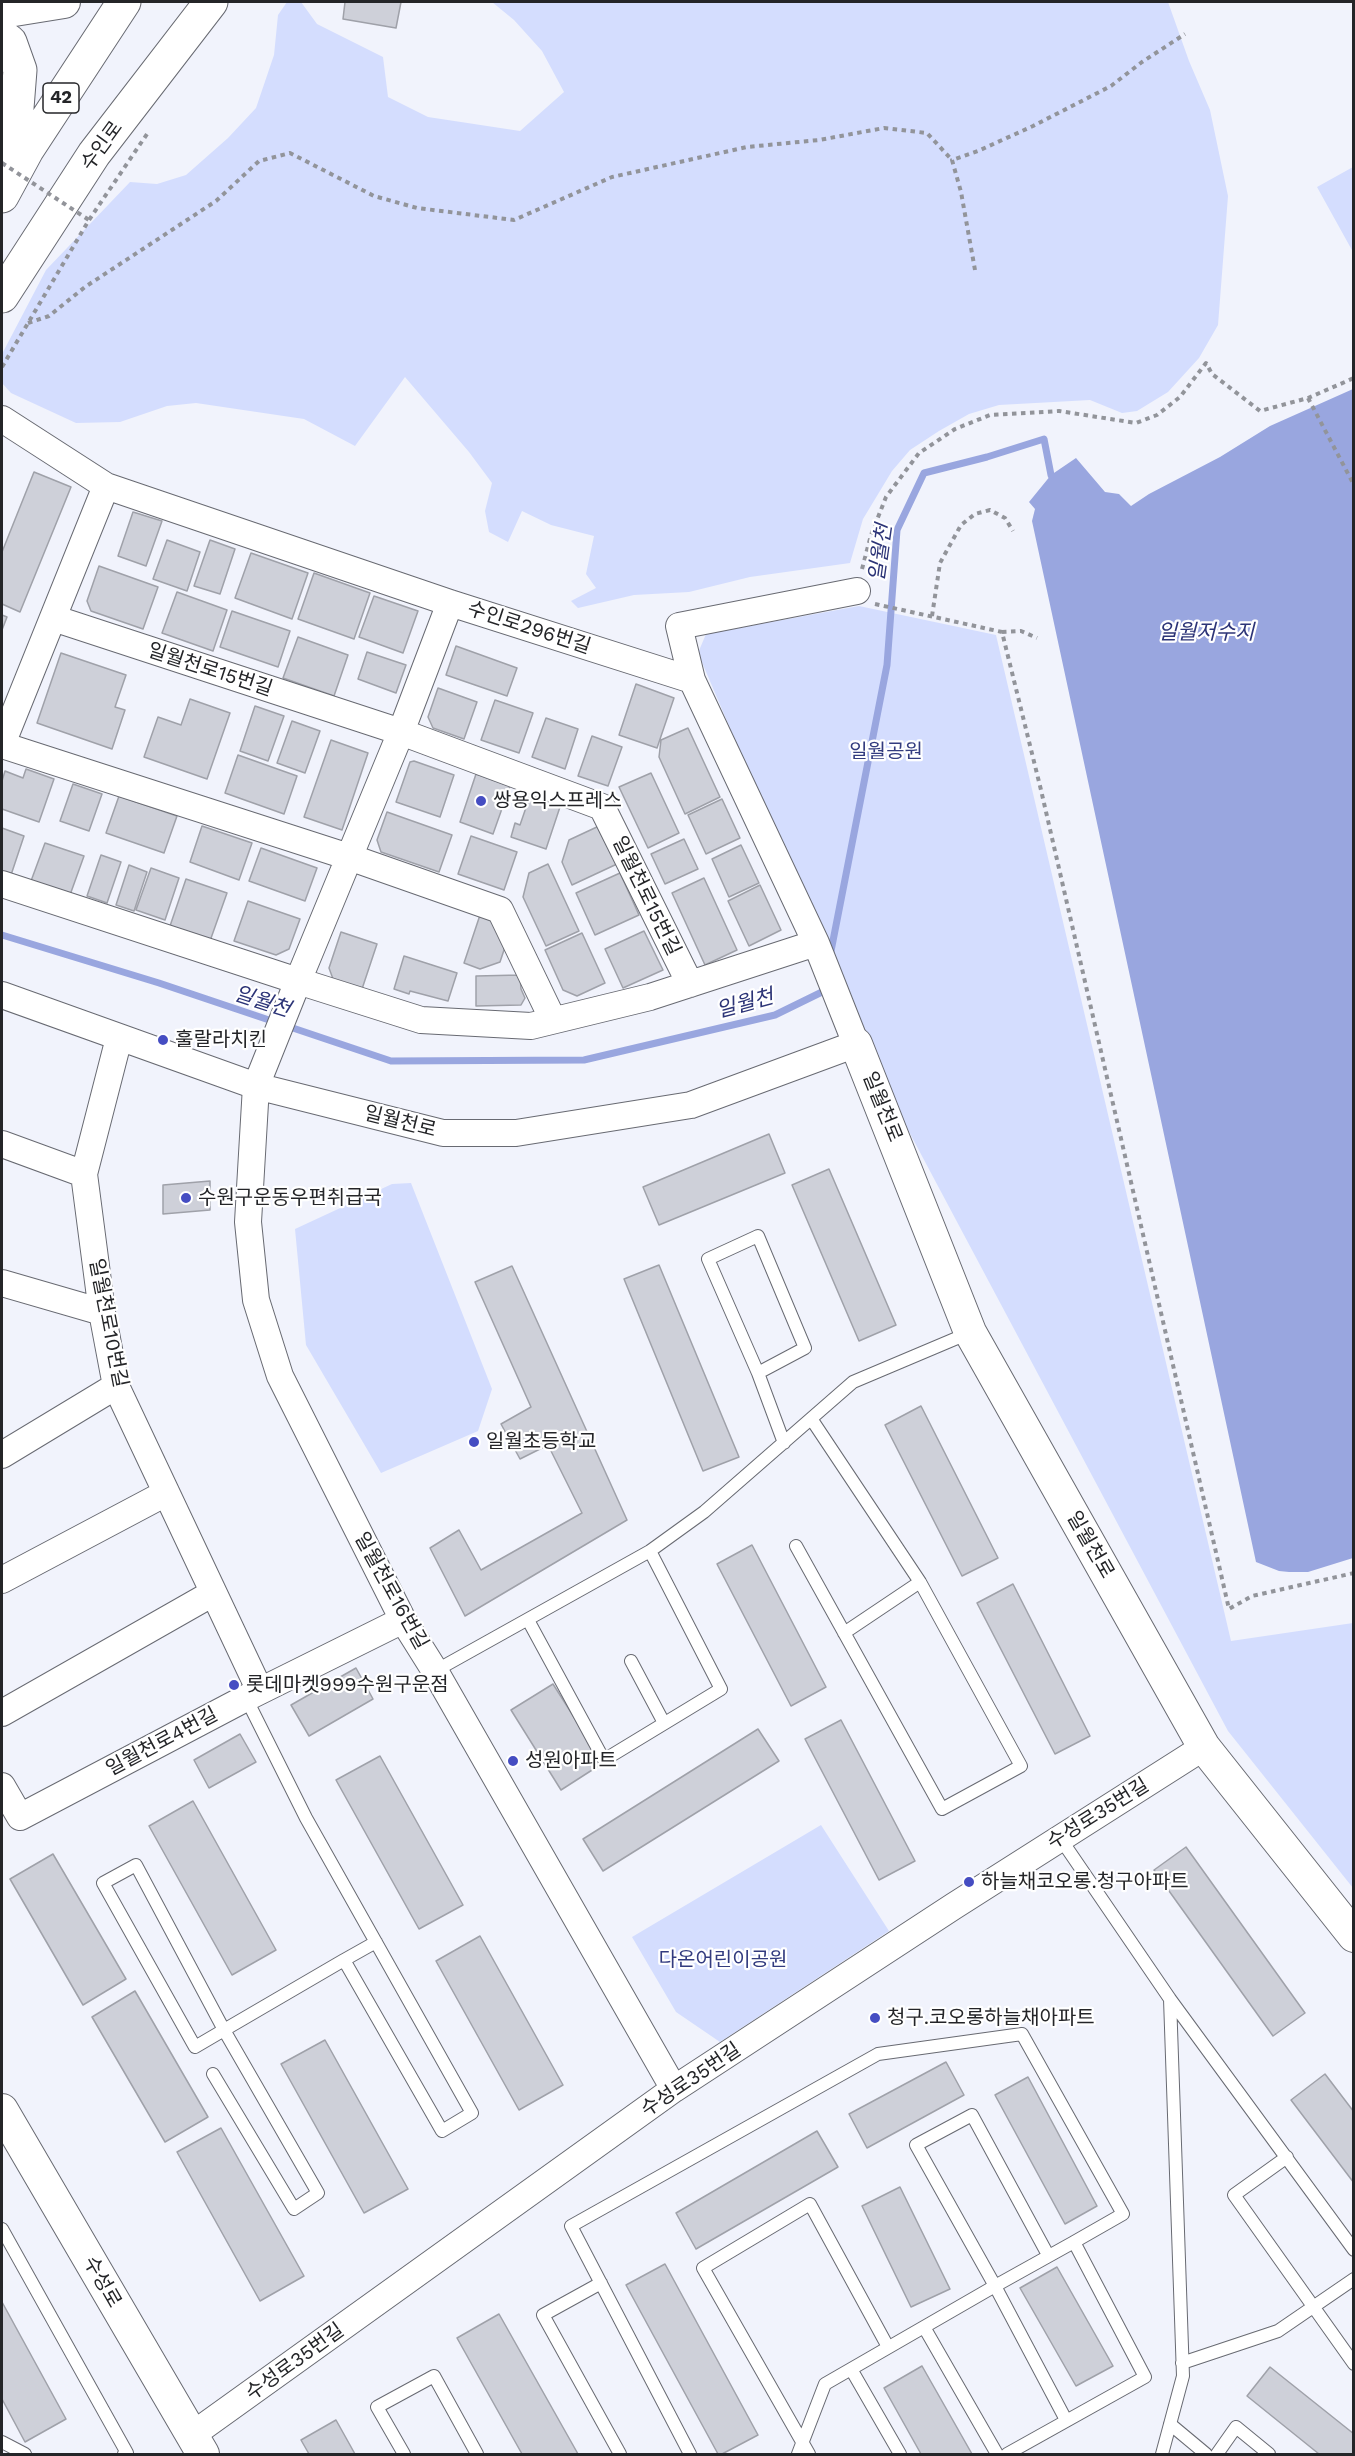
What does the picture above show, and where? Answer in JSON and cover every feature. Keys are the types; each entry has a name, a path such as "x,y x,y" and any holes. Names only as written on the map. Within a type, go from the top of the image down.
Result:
{"main road":[{"name":"42","path":"3,183 124,2"},
{"name":"수인로","path":"2,296 94,154 211,2"},
{"path":"2,36 10,42 20,70 17,108 3,183"}],"street":[{"path":"2,12 64,2"},
{"name":"수인로296번길","path":"2,419 106,486 450,603 692,680"},
{"path":"106,486 2,744 349,857 500,910 553,1020"},
{"path":"856,1044 816,943 692,680 679,626 857,591"},
{"path":"256,1086 401,732 450,603"},
{"name":"일월천로15번길","path":"53,618 401,732 602,807 690,984"},
{"path":"2,884 421,1020 531,1026 650,997 816,943"},
{"name":"일월천로","path":"2,995 256,1086 444,1133 516,1133 691,1106 856,1044 970,1332 1204,1747 1353,1936"},
{"name":"일월천로10번길","path":"119,1038 84,1174 102,1312 116,1386 213,1593 253,1695"},
{"name":"일월천로16번길","path":"256,1086 248,1221 256,1300 280,1376 402,1620 435,1671 674,2089"},
{"path":"2,1144 84,1174"},
{"path":"3,1285 102,1312"},
{"path":"2,1455 116,1386"},
{"path":"2,1580 166,1493"},
{"path":"2,1713 213,1593"},
{"name":"일월천로4번길","path":"2,1786 11,1823 253,1695 402,1620"},
{"name":"수성로35번길","path":"198,2445 674,2089 1204,1747"},
{"name":"수성로","path":"2,2110 198,2445"}],"lane":[{"path":"758,1373 805,1348 758,1236 708,1258 758,1373 784,1443"},
{"path":"435,1671 650,1551 704,1512 853,1382 970,1332"},
{"path":"796,1546 942,1809 1021,1766 920,1582 812,1419"},
{"path":"528,1620 604,1760 721,1689 650,1551"},
{"path":"844,1633 920,1582"},
{"path":"631,1661 664,1723"},
{"path":"253,1695 306,1818 472,2113 442,2131 344,1960"},
{"path":"1060,1838 1170,1999 1353,2250"},
{"path":"213,2074 294,2209 318,2193 224,2030 136,1865 103,1883 195,2047 224,2030 344,1960 376,1942"},
{"path":"1162,2454 1183,2376 1170,1999"},
{"path":"690,2454 571,2226 878,2054 1022,2034 1123,2214 825,2384 803,2451"},
{"path":"1048,2255 972,2115 916,2145 995,2286 1066,2420"},
{"path":"1287,2157 1234,2195 1353,2364"},
{"path":"803,2451 703,2268 810,2205 888,2348"},
{"path":"2,2229 127,2452 124,2454"},
{"path":"1006,2454 1145,2377 1074,2242"},
{"path":"1182,2363 1278,2331 1353,2279"},
{"path":"601,2283 543,2315 620,2454"},
{"path":"924,2327 997,2454"},
{"path":"851,2369 900,2454"},
{"path":"404,2454 377,2407 434,2376 477,2454"},
{"path":"1170,2424 1206,2454"},
{"path":"1217,2454 1236,2427 1269,2454"},
{"path":"2,2442 25,2454"}],"path":[{"path":"952,160 997,142 1111,86 1142,62 1185,34"},
{"path":"28,322 49,316 86,287 216,201 260,161 290,153 374,196 417,208 514,220 612,177 747,147 819,140 884,128 927,133 952,160 961,192 975,270"},
{"path":"2,367 89,220 149,130"},
{"path":"3,183 89,220"},
{"path":"1037,638 1022,631 1002,632 870,603 857,591 872,535 886,497 919,453 956,429 990,415 1059,411 1136,423 1157,415 1180,397 1206,363 1212,374 1260,411 1308,398 1353,378"},
{"path":"1308,398 1353,485"},
{"path":"932,616 940,563 961,525 975,514 990,510 1005,518 1013,531"},
{"path":"1002,632 1049,824 1229,1609 1252,1596 1353,1573"}],"green space":[{"path":"287,2 301,2 317,24 383,57 388,97 428,117 520,131 564,92 542,51 514,20 492,2 1168,2 1189,61 1210,110 1228,196 1218,325 1199,358 1168,392 1137,411 1122,413 1090,400 999,405 969,414 939,431 910,450 892,471 863,519 850,563 750,577 689,592 634,595 578,608 571,601 596,588 586,574 594,536 551,525 522,511 508,542 489,532 485,511 492,483 469,452 405,377 355,446 304,419 196,403 167,406 120,422 76,423 11,393 2,383 2,354 46,270 130,182 157,184 186,175 228,138 256,108 274,55 278,15"},
{"path":"1353,167 1353,252 1317,187"},
{"name":"일월공원","path":"859,606 996,635 1231,1641 1353,1623 1353,1888 1228,1731 873,1064 698,653 706,634"},
{"path":"411,1183 492,1389 478,1431 381,1473 306,1345 295,1229 392,1184"},
{"name":"다온어린이공원","path":"821,1825 889,1931 720,2042 676,2012 632,1937"}],"water":[{"name":"일월저수지","path":"1353,389 1353,1558 1308,1572 1289,1572 1279,1571 1256,1562 1032,521 1035,509 1029,502 1051,475 1076,458 1105,492 1119,494 1131,506 1149,494 1220,457 1270,426"}],"building":[{"path":"345,2 401,2 396,28 343,19"},
{"path":"34,472 71,487 20,612 2,604 2,552"},
{"path":"133,512 162,521 146,566 118,556"},
{"path":"167,540 200,552 187,591 153,579"},
{"path":"210,540 235,549 220,594 194,586"},
{"path":"251,553 308,573 292,619 235,598"},
{"path":"99,566 158,587 143,629 91,611 87,601"},
{"path":"314,573 370,593 354,639 298,619"},
{"path":"177,592 227,610 213,651 162,633"},
{"path":"374,596 418,611 403,653 359,637"},
{"path":"232,611 290,631 278,667 220,647"},
{"path":"2,615 7,617 2,630"},
{"path":"298,637 348,655 334,696 283,678"},
{"path":"456,646 517,668 507,696 446,675"},
{"path":"367,652 406,665 396,693 358,679"},
{"path":"61,653 126,675 115,707 125,710 112,749 37,723"},
{"path":"636,684 674,698 657,748 619,735"},
{"path":"438,688 477,702 464,739 433,728 428,717"},
{"path":"190,699 230,713 207,779 144,757 158,717 181,725"},
{"path":"495,700 533,713 519,753 481,740"},
{"path":"255,706 284,716 268,761 240,751"},
{"path":"546,718 578,729 565,769 532,757"},
{"path":"292,721 320,731 305,773 277,763"},
{"path":"688,728 720,797 685,814 659,757 661,740"},
{"path":"592,736 622,747 608,786 578,776"},
{"path":"331,740 368,753 342,830 304,817"},
{"path":"238,755 297,776 284,814 225,793"},
{"path":"414,761 454,775 440,817 396,802 410,762"},
{"path":"26,769 54,779 39,822 2,809 2,781 5,771 23,778"},
{"path":"651,773 679,833 648,848 619,787"},
{"path":"476,774 510,786 493,834 460,822"},
{"path":"73,784 102,794 89,831 60,821"},
{"path":"531,793 561,804 546,849 511,837 515,823 520,825"},
{"path":"119,796 177,816 164,853 106,833"},
{"path":"722,799 740,838 706,854 688,815"},
{"path":"387,812 452,835 439,872 381,852 377,840"},
{"path":"202,826 252,843 239,880 190,862"},
{"path":"599,826 617,864 572,885 562,862 569,840"},
{"path":"2,828 24,836 11,875 2,872"},
{"path":"471,836 517,852 504,890 458,874"},
{"path":"684,839 698,869 665,884 651,854"},
{"path":"45,843 84,856 70,895 31,881"},
{"path":"741,845 759,883 729,897 712,859"},
{"path":"261,848 317,868 305,901 249,881"},
{"path":"101,855 121,862 107,903 87,896"},
{"path":"548,864 579,931 546,946 523,897 529,873"},
{"path":"129,865 147,872 134,911 116,905"},
{"path":"151,868 179,878 165,920 136,910"},
{"path":"620,873 639,915 595,935 576,893"},
{"path":"704,878 737,950 705,965 672,893"},
{"path":"186,879 227,893 210,941 170,926"},
{"path":"760,885 781,930 749,946 728,901"},
{"path":"248,901 300,919 289,949 276,955 234,941"},
{"path":"480,915 491,918 506,944 500,962 480,969 464,963"},
{"path":"644,931 663,970 623,988 605,949"},
{"path":"341,932 377,944 362,989 333,979 329,968"},
{"path":"582,933 605,983 577,996 563,990 545,950"},
{"path":"404,956 457,973 448,1001 394,989"},
{"path":"520,975 521,989 525,998 521,1005 476,1006 476,976"},
{"path":"769,1134 785,1173 659,1225 643,1187"},
{"path":"829,1169 896,1325 859,1341 792,1185"},
{"name":"수원구운동우편취급국","path":"210,1181 210,1210 163,1214 163,1185"},
{"path":"659,1265 739,1457 703,1471 624,1279"},
{"path":"512,1266 627,1520 465,1616 430,1548 459,1530 481,1570 582,1513 548,1445 520,1459 501,1424 531,1407 475,1282"},
{"path":"921,1406 998,1558 962,1576 885,1425"},
{"path":"752,1545 826,1687 791,1706 717,1564"},
{"path":"1013,1584 1090,1736 1055,1754 977,1603"},
{"path":"356,1668 373,1699 309,1736 291,1705"},
{"path":"553,1684 603,1763 561,1790 511,1710"},
{"path":"841,1720 915,1861 879,1880 805,1739"},
{"path":"758,1729 779,1761 603,1871 583,1839"},
{"path":"240,1734 256,1762 209,1788 194,1760"},
{"path":"380,1756 463,1905 419,1929 336,1780"},
{"path":"193,1801 276,1950 232,1975 149,1826"},
{"path":"1186,1847 1305,2013 1273,2036 1154,1870"},
{"path":"53,1854 126,1979 83,2005 10,1879"},
{"path":"480,1936 563,2085 519,2110 436,1961"},
{"path":"135,1991 208,2117 165,2142 92,2017"},
{"path":"325,2040 408,2189 364,2213 281,2064"},
{"path":"946,2062 964,2095 867,2148 849,2114"},
{"path":"1325,2074 1354,2112 1354,2183 1291,2100"},
{"path":"1028,2077 1097,2206 1065,2224 995,2095"},
{"path":"221,2128 304,2276 260,2301 177,2152"},
{"path":"817,2131 838,2167 696,2249 676,2213"},
{"path":"900,2187 950,2289 911,2307 862,2206"},
{"path":"665,2264 758,2435 722,2454 718,2454 626,2285"},
{"path":"1057,2267 1113,2366 1076,2386 1020,2288"},
{"path":"2,2302 66,2419 25,2442 2,2399"},
{"path":"499,2314 578,2454 522,2454 457,2338"},
{"path":"922,2366 972,2454 921,2454 884,2388"},
{"path":"1270,2367 1354,2434 1354,2454 1319,2454 1247,2396"},
{"path":"336,2420 355,2454 309,2454 301,2440"}],"waterway":[{"name":"일월천","path":"830,956 887,665 897,530 924,473 1044,439 1051,475"},
{"name":"일월천","path":"2,935 159,983 391,1061 584,1060 775,1015 822,992 824,985"}],"place":[{"name":"쌍용익스프레스","path":"481,801"},
{"name":"훌랄라치킨","path":"163,1040"},
{"name":"수원구운동우편취급국","path":"186,1198"},
{"name":"일월초등학교","path":"474,1442"},
{"name":"롯데마켓999수원구운점","path":"234,1685"},
{"name":"성원아파트","path":"513,1761"},
{"name":"하늘채코오롱.청구아파트","path":"969,1882"},
{"name":"청구.코오롱하늘채아파트","path":"875,2018"}]}
